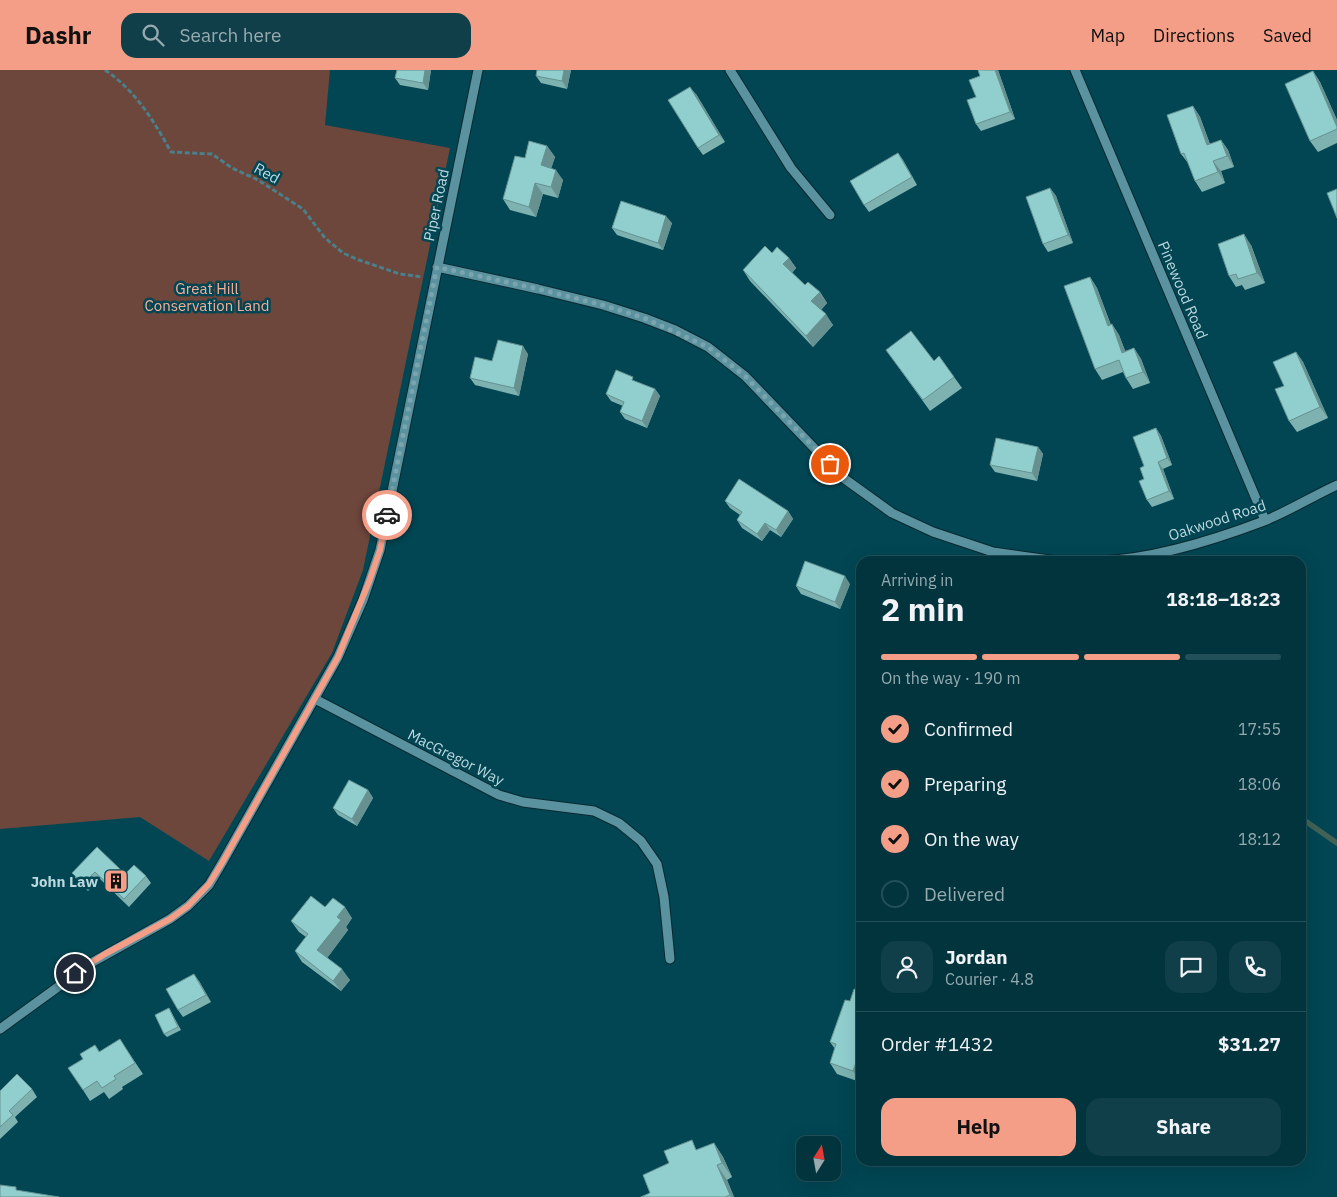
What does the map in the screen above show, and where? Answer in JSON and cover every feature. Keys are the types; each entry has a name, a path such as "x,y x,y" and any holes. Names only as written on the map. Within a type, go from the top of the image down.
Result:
{"street":[{"name":"Piper Road","path":"0,1029 91,963 170,919 194,900 209,884 338,657 350,632 377,558 478,70"},
{"path":"730,70 791,168 830,215"},
{"name":"Pinewood Road","path":"1075,70 1266,520"},
{"path":"437,267 603,305 675,330 708,347 745,376 842,477 892,513 933,532 993,552 1021,556"},
{"name":"Oakwood Road","path":"1143,556 1181,548 1266,520 1337,485"},
{"name":"MacGregor Way","path":"315,699 499,795 523,802 594,811 619,823 641,841 657,864 664,897 670,960"}],"path":[{"name":"Red","path":"106,70 133,93 156,124 171,152 212,154 232,168 258,180 303,209 324,238 343,253 400,274 434,280"}],"green space":[{"name":"Great Hill Conservation Land","path":"0,70 330,70 325,125 450,148 363,570 332,653 209,861 140,817 0,829"}],"building":[{"path":"397,70 425,70 423,83 395,78"},
{"path":"537,70 564,70 562,81 536,76"},
{"path":"978,70 995,70 1010,112 976,124 967,100 976,97 969,80 980,76"},
{"path":"1313,71 1337,129 1310,141 1285,84"},
{"path":"690,87 719,135 698,148 668,100"},
{"path":"1193,106 1207,145 1221,140 1227,156 1213,161 1218,172 1195,181 1184,153 1181,154 1167,115"},
{"path":"529,141 547,146 541,165 556,170 551,187 535,183 529,207 503,199 515,156 525,158"},
{"path":"898,153 912,177 864,205 850,181"},
{"path":"1050,188 1068,235 1043,244 1026,197"},
{"path":"1337,189 1337,218 1327,193"},
{"path":"621,201 666,216 658,243 612,228"},
{"path":"1244,234 1257,273 1238,279 1236,274 1229,276 1218,244"},
{"path":"765,246 772,253 777,247 789,258 783,264 805,285 808,282 820,292 811,301 826,314 806,336 743,270"},
{"path":"1090,277 1108,326 1112,324 1122,353 1134,348 1143,372 1126,378 1119,360 1095,369 1064,286"},
{"path":"911,331 934,361 939,356 954,377 923,400 886,350"},
{"path":"498,340 523,346 514,388 470,378 475,357 492,361"},
{"path":"1296,352 1320,407 1289,421 1275,389 1284,386 1273,362"},
{"path":"616,370 633,377 632,380 655,389 642,421 620,412 624,402 606,394"},
{"path":"1156,428 1167,458 1158,462 1169,491 1147,500 1139,481 1144,479 1140,468 1144,466 1133,437"},
{"path":"996,438 1038,447 1032,473 990,465"},
{"path":"739,479 788,511 776,530 765,523 757,534 737,520 742,512 725,501"},
{"path":"805,561 845,576 835,602 796,586"},
{"path":"349,780 368,790 352,819 333,808"},
{"name":"John Law","path":"97,847 125,874 134,865 146,876 124,899 95,872 83,884 72,873"},
{"path":"311,896 325,907 333,898 345,907 337,917 341,920 317,950 342,969 333,981 295,951 308,934 291,921"},
{"path":"194,974 206,995 178,1010 166,989"},
{"path":"854,989 856,990 856,1063 853,1071 830,1063 836,1044 830,1042 845,1000 850,1001"},
{"path":"169,1008 178,1027 164,1034 155,1015"},
{"path":"120,1039 135,1063 114,1076 116,1079 102,1088 97,1081 83,1090 68,1068 83,1059 80,1054 95,1045 99,1052"},
{"path":"17,1074 32,1089 9,1111 13,1115 0,1127 0,1091"},
{"path":"692,1140 696,1150 714,1143 722,1163 717,1165 730,1195 725,1197 641,1197 650,1193 643,1175 669,1163 664,1151"},
{"path":"0,1185 16,1187 16,1190 59,1197 0,1197"}],"waterway":[{"path":"1306,821 1337,843"}],"way so far":[{"path":"387,515 437,267 603,305 675,330 708,347 745,376 830,464"}],"place":[{"name":"John Law","path":"116,881"}],"route":[{"path":"75,973 105,954 170,919 188,906 209,884 338,657 356,618 369,582 380,550 387,515"}]}
